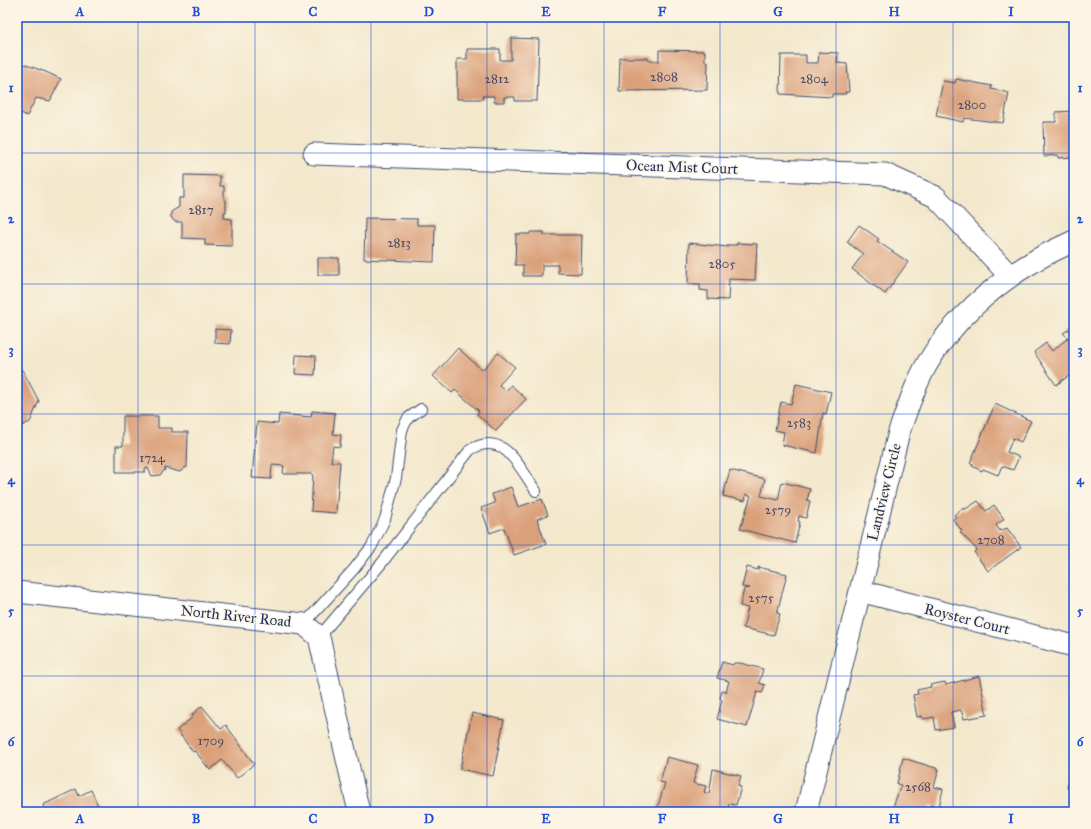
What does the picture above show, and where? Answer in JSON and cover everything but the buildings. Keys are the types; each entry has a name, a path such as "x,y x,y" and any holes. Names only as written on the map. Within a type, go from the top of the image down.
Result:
{"street":[{"name":"Ocean Mist Court","path":"314,154 885,174 936,197 1010,276"},
{"name":"Landview Circle","path":"806,812 899,432 911,397 927,364 948,334 976,304 1010,276 1036,260 1074,241"},
{"name":"Royster Court","path":"860,591 1074,646"},
{"name":"North River Road","path":"17,592 312,630"},
{"path":"312,630 359,812"}],"lane":[{"path":"312,630 354,569 372,546 385,519 396,478 402,430 408,418 421,409"},
{"path":"312,630 381,564 470,450 478,445 489,443 503,447 511,455 536,491"}]}
